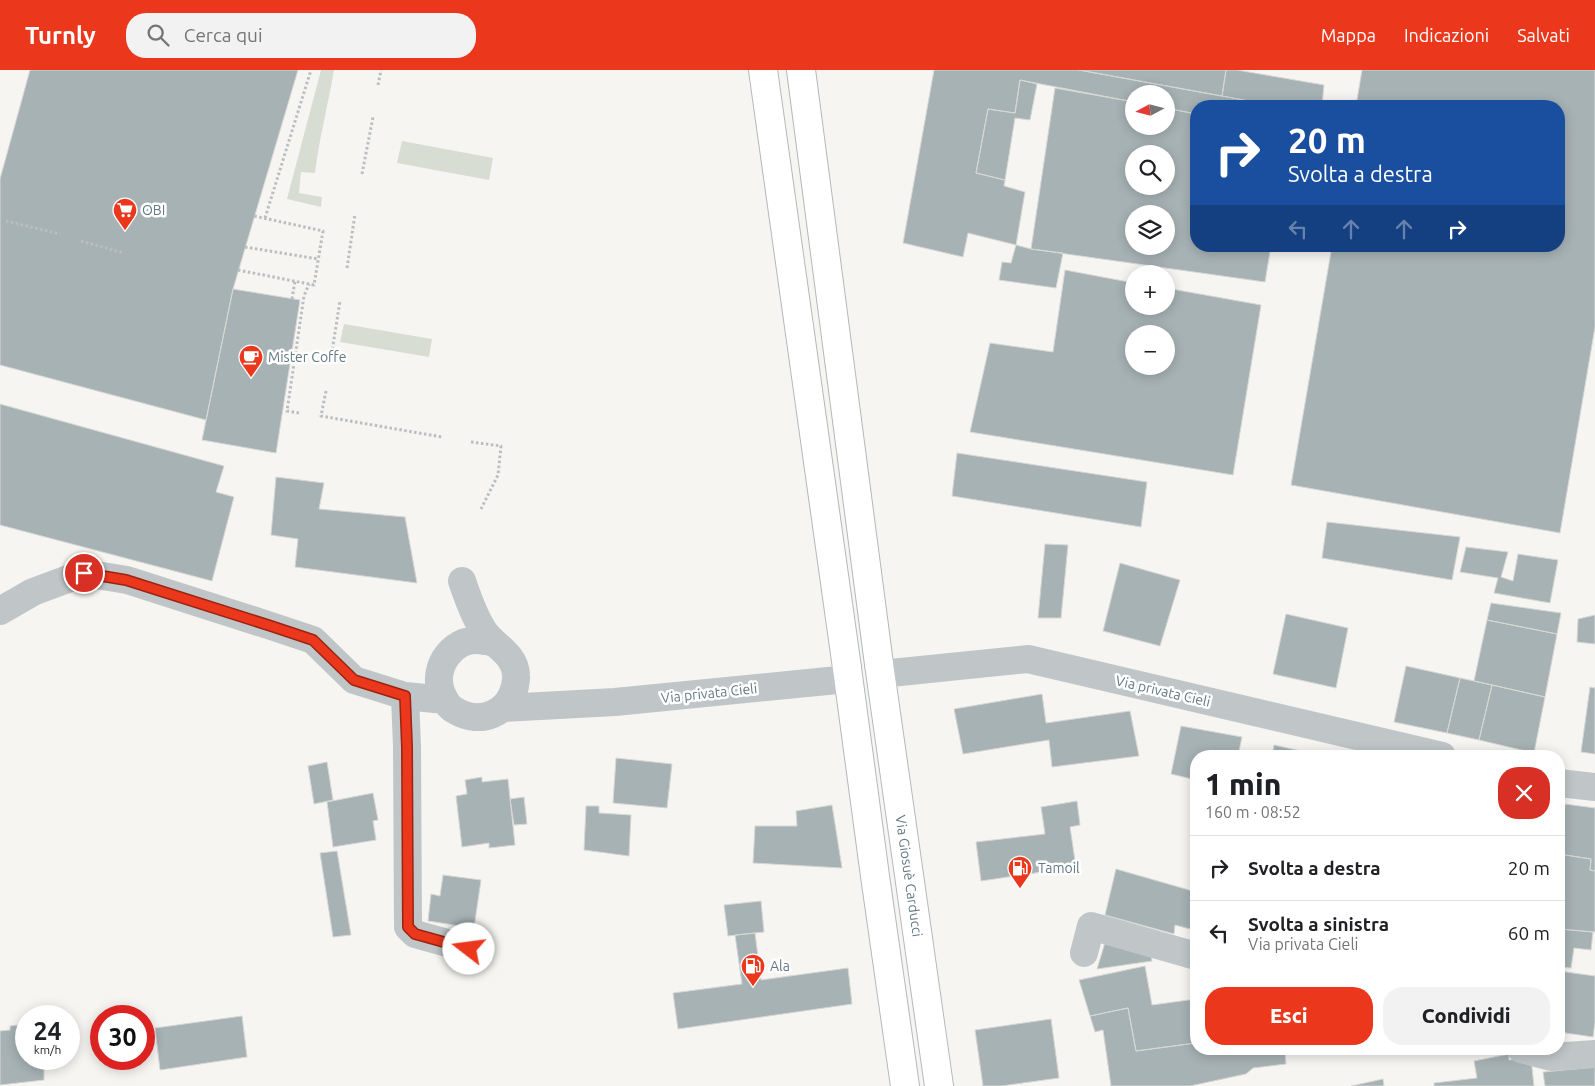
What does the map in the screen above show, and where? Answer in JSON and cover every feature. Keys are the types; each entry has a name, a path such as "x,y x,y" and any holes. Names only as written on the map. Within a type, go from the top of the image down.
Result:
{"main road":[{"path":"764,70 905,1086"},
{"name":"Via Giosuè Carducci","path":"801,70 850,449 939,1086"}],"street":[{"path":"0,611 33,592 84,573 126,580 313,640 354,680 405,696 445,700"},
{"path":"459,644 462,581 474,616 485,633 506,652 513,663 517,675 513,693 504,708 493,715 480,718 466,716 454,710 445,700 439,688 440,670 449,652 459,644 472,640 484,640 496,644"},
{"name":"Via privata Cieli","path":"880,669 1028,659 1416,750"},
{"path":"405,696 440,670"},
{"name":"Via privata Cieli","path":"504,708 570,705 706,693 848,673"},
{"path":"517,675 570,705"},
{"path":"405,696 408,927 415,934 469,949"},
{"path":"1565,784 1595,786"},
{"path":"1084,953 1091,926 1190,954"},
{"path":"1544,1055 1551,1057 1595,1054"}],"path":[{"path":"265,218 311,70"},
{"path":"378,84 381,70"},
{"path":"362,174 373,117"},
{"path":"346,268 355,214"},
{"path":"238,270 314,285 323,231 254,216"},
{"path":"6,221 60,234"},
{"path":"81,241 123,253"},
{"path":"245,247 318,259"},
{"path":"292,299 295,281"},
{"path":"299,413 287,411 304,296 309,284"},
{"path":"330,364 340,301"},
{"path":"326,391 321,416 442,437"},
{"path":"471,442 501,446 498,475 481,509"}],"shaded area":[{"path":"321,70 334,70 315,173 301,172 299,193 322,197 321,207 287,199"},
{"path":"402,141 493,158 489,180 397,163"},
{"path":"344,324 432,339 429,357 340,342"}],"building":[{"name":"OBI","path":"30,70 298,70 233,289 206,420 0,365 0,179"},
{"path":"934,70 1079,70 1161,85 1125,85 1125,100 1020,80 1015,113 988,109 976,173 1005,180 1004,186 1025,192 1016,245 968,233 963,257 903,243"},
{"path":"1079,70 1226,70 1222,96 1175,87 1175,85 1162,85"},
{"path":"1226,70 1237,70 1324,85 1323,100 1244,100 1222,96"},
{"path":"1362,70 1595,70 1595,327 1560,533 1291,485 1331,252 1565,252 1565,100 1357,100"},
{"path":"1020,80 1037,84 1030,120 1015,118 1005,180 976,173 988,109 1015,113"},
{"path":"1055,88 1125,100 1125,135 1175,135 1175,110 1190,113 1190,252 1270,252 1265,282 1175,269 1175,265 1144,265 1031,249"},
{"path":"1175,88 1243,100 1190,100 1190,113 1175,110"},
{"path":"1016,245 1063,253 1056,288 999,280 1002,262 1011,263"},
{"path":"1065,270 1125,281 1125,315 1175,315 1175,290 1261,305 1233,475 970,432 990,343 1053,352"},
{"name":"Mister Coffe","path":"233,289 300,300 276,453 202,440"},
{"path":"0,404 224,466 216,492 234,497 212,581 0,525"},
{"path":"957,453 1147,482 1141,527 952,496"},
{"path":"276,477 324,483 319,509 405,517 417,583 295,567 298,539 271,535"},
{"path":"1327,522 1460,537 1452,580 1322,558"},
{"path":"1045,544 1068,545 1061,618 1038,618"},
{"path":"1466,547 1508,552 1501,577 1513,581 1518,554 1558,560 1550,603 1494,593 1498,578 1460,572"},
{"path":"1120,563 1180,580 1160,646 1103,631"},
{"path":"1491,603 1561,613 1557,634 1487,620"},
{"path":"1286,614 1348,628 1336,688 1273,674"},
{"path":"1595,615 1595,644 1577,642 1578,619"},
{"path":"1487,620 1557,634 1545,697 1474,681"},
{"path":"1406,666 1460,678 1447,733 1394,722"},
{"path":"1460,678 1492,685 1479,740 1447,733"},
{"path":"1492,685 1545,697 1535,750 1521,750 1479,740"},
{"path":"1590,687 1595,688 1595,754 1581,752"},
{"path":"1042,694 1046,723 1130,711 1139,756 1052,767 1049,740 963,754 954,709"},
{"path":"1181,726 1242,737 1239,750 1190,750 1190,779 1171,774"},
{"path":"1274,745 1296,750 1273,750"},
{"path":"616,758 672,764 667,808 613,803"},
{"path":"327,762 333,800 314,804 308,766"},
{"path":"482,777 482,782 508,779 515,845 489,848 489,843 462,847 456,796 467,794 465,780"},
{"path":"373,793 378,820 373,821 376,840 333,847 327,802"},
{"path":"524,797 527,824 514,825 510,799"},
{"path":"1077,801 1080,825 1070,827 1076,867 981,881 976,842 1045,834 1041,807"},
{"path":"1565,804 1595,808 1595,871 1590,870 1591,859 1565,855"},
{"path":"832,805 842,868 753,863 755,826 797,826 796,811"},
{"path":"586,806 599,806 599,813 631,815 629,856 584,850"},
{"path":"337,851 351,935 333,937 320,853"},
{"path":"1565,855 1591,859 1590,870 1595,871 1595,932 1565,930"},
{"path":"1116,869 1190,890 1190,929 1175,925 1174,934 1105,915"},
{"path":"443,875 481,880 474,928 428,921 431,894 440,896"},
{"path":"761,901 764,932 728,936 724,905"},
{"path":"1565,930 1593,932 1591,950 1574,948 1571,968 1565,968"},
{"path":"755,933 761,980 848,968 852,1004 678,1029 673,993 742,984 735,935"},
{"path":"1107,936 1150,949 1152,961 1097,969"},
{"path":"1145,966 1152,1005 1190,1000 1190,1044 1136,1051 1128,1008 1090,1016 1079,980"},
{"path":"1565,972 1595,976 1595,1022 1593,1037 1565,1033"},
{"path":"1128,1008 1136,1051 1190,1044 1190,1055 1285,1055 1286,1064 1253,1068 1246,1074 1190,1086 1111,1086 1103,1030 1095,1032 1090,1016"},
{"path":"242,1016 247,1057 160,1070 155,1028"},
{"path":"1051,1019 1059,1078 1001,1086 983,1086 975,1030"},
{"path":"15,1025 15,1070 44,1070 44,1080 0,1085 0,1031 10,1030 10,1026"},
{"path":"1504,1055 1509,1055 1509,1060 1531,1058 1534,1086 1434,1086 1434,1083 1477,1078 1474,1061"},
{"path":"1595,1067 1595,1086 1545,1086 1543,1072"},
{"path":"1383,1079 1384,1086 1351,1086"}],"place":[{"name":"OBI","path":"125,231"},
{"name":"Mister Coffe","path":"251,378"},
{"name":"Tamoil","path":"1020,889"},
{"name":"Ala","path":"753,987"}],"route":[{"path":"84,573 126,580 313,640 354,680 405,696 408,927 415,934 469,949"}]}
